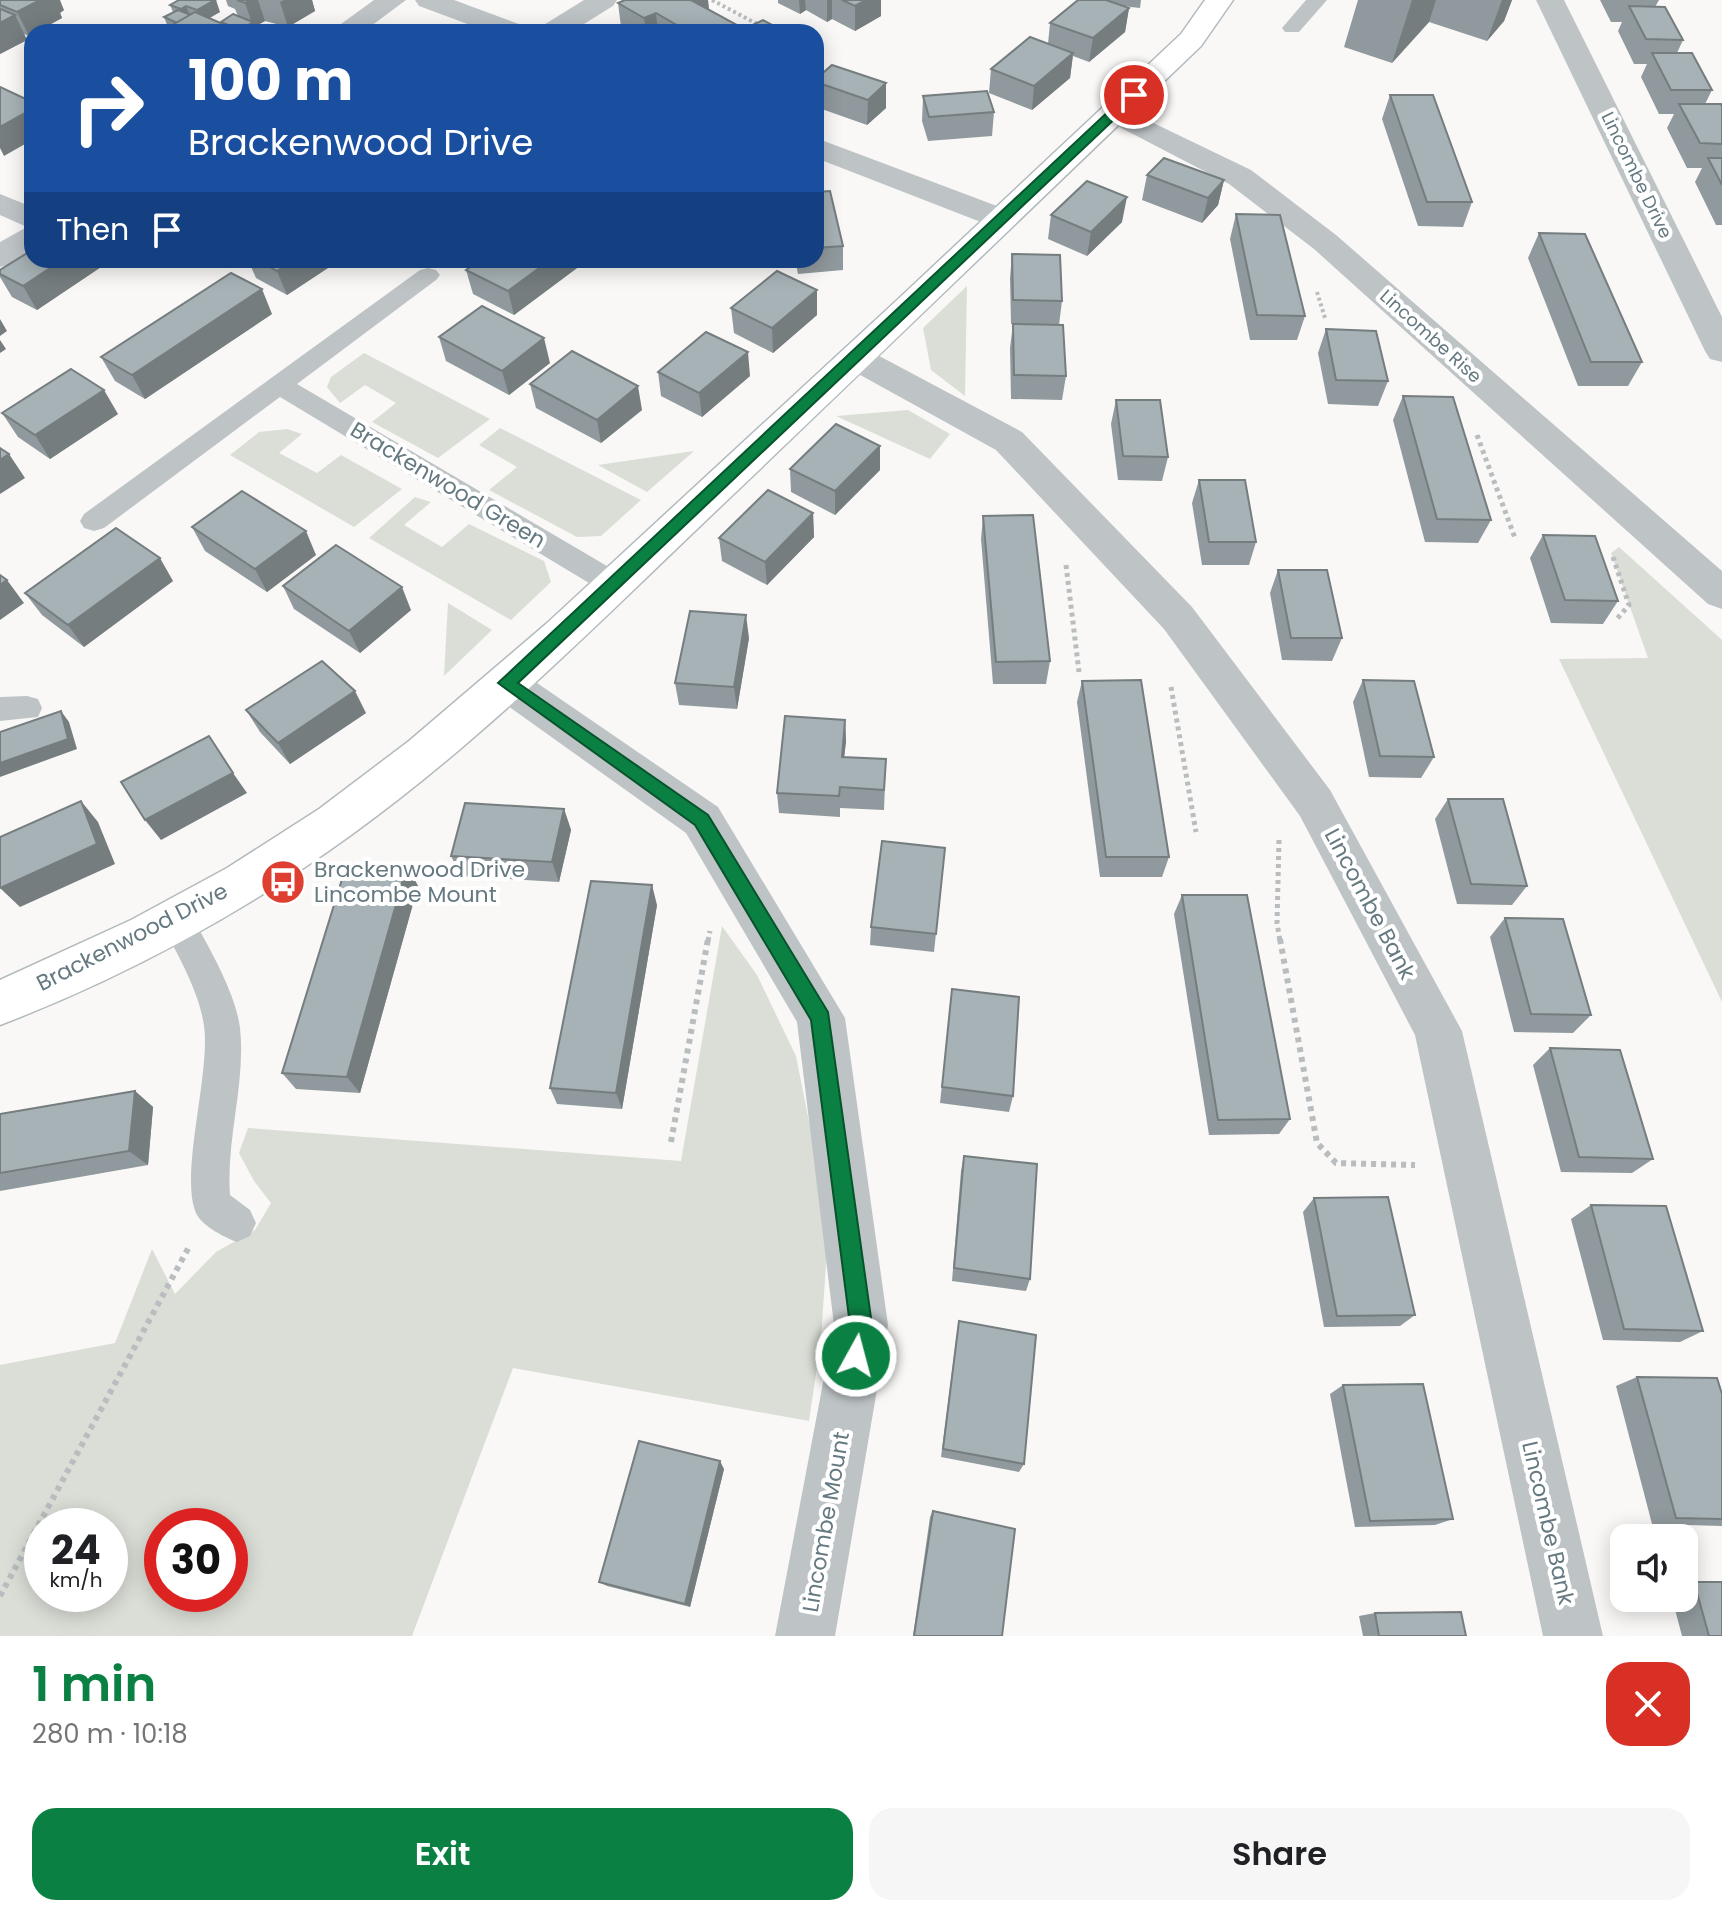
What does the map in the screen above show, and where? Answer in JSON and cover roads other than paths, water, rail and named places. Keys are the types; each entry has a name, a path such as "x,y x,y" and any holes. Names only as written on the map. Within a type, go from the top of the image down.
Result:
{"street":[{"path":"356,24 392,0"},
{"path":"429,0 493,24"},
{"path":"565,24 603,0"},
{"name":"Brackenwood Drive","path":"0,1003 176,918 276,859 376,792 506,683 856,358 1191,40 1219,0"},
{"name":"Lincombe Drive","path":"1550,0 1722,351"},
{"name":"Lincombe Rise","path":"1114,113 1240,177 1325,242 1722,594"},
{"path":"824,150 1002,219"},
{"path":"0,203 24,215"},
{"path":"0,257 24,241"},
{"name":"Lincombe Bank","path":"856,358 1009,441 1189,633 1315,803 1438,1031 1573,1636"},
{"name":"Lincombe Mount","path":"506,683 702,820 821,1018 861,1325 805,1636"}],"lane":[{"path":"1292,28 1317,0"},
{"path":"94,521 428,275"},
{"name":"Brackenwood Green","path":"281,386 614,584"},
{"path":"176,918 222,1022 224,1078 208,1174 224,1214"}],"place":[{"name":"Brackenwood Drive Lincombe Mount","path":"283,882"}]}
